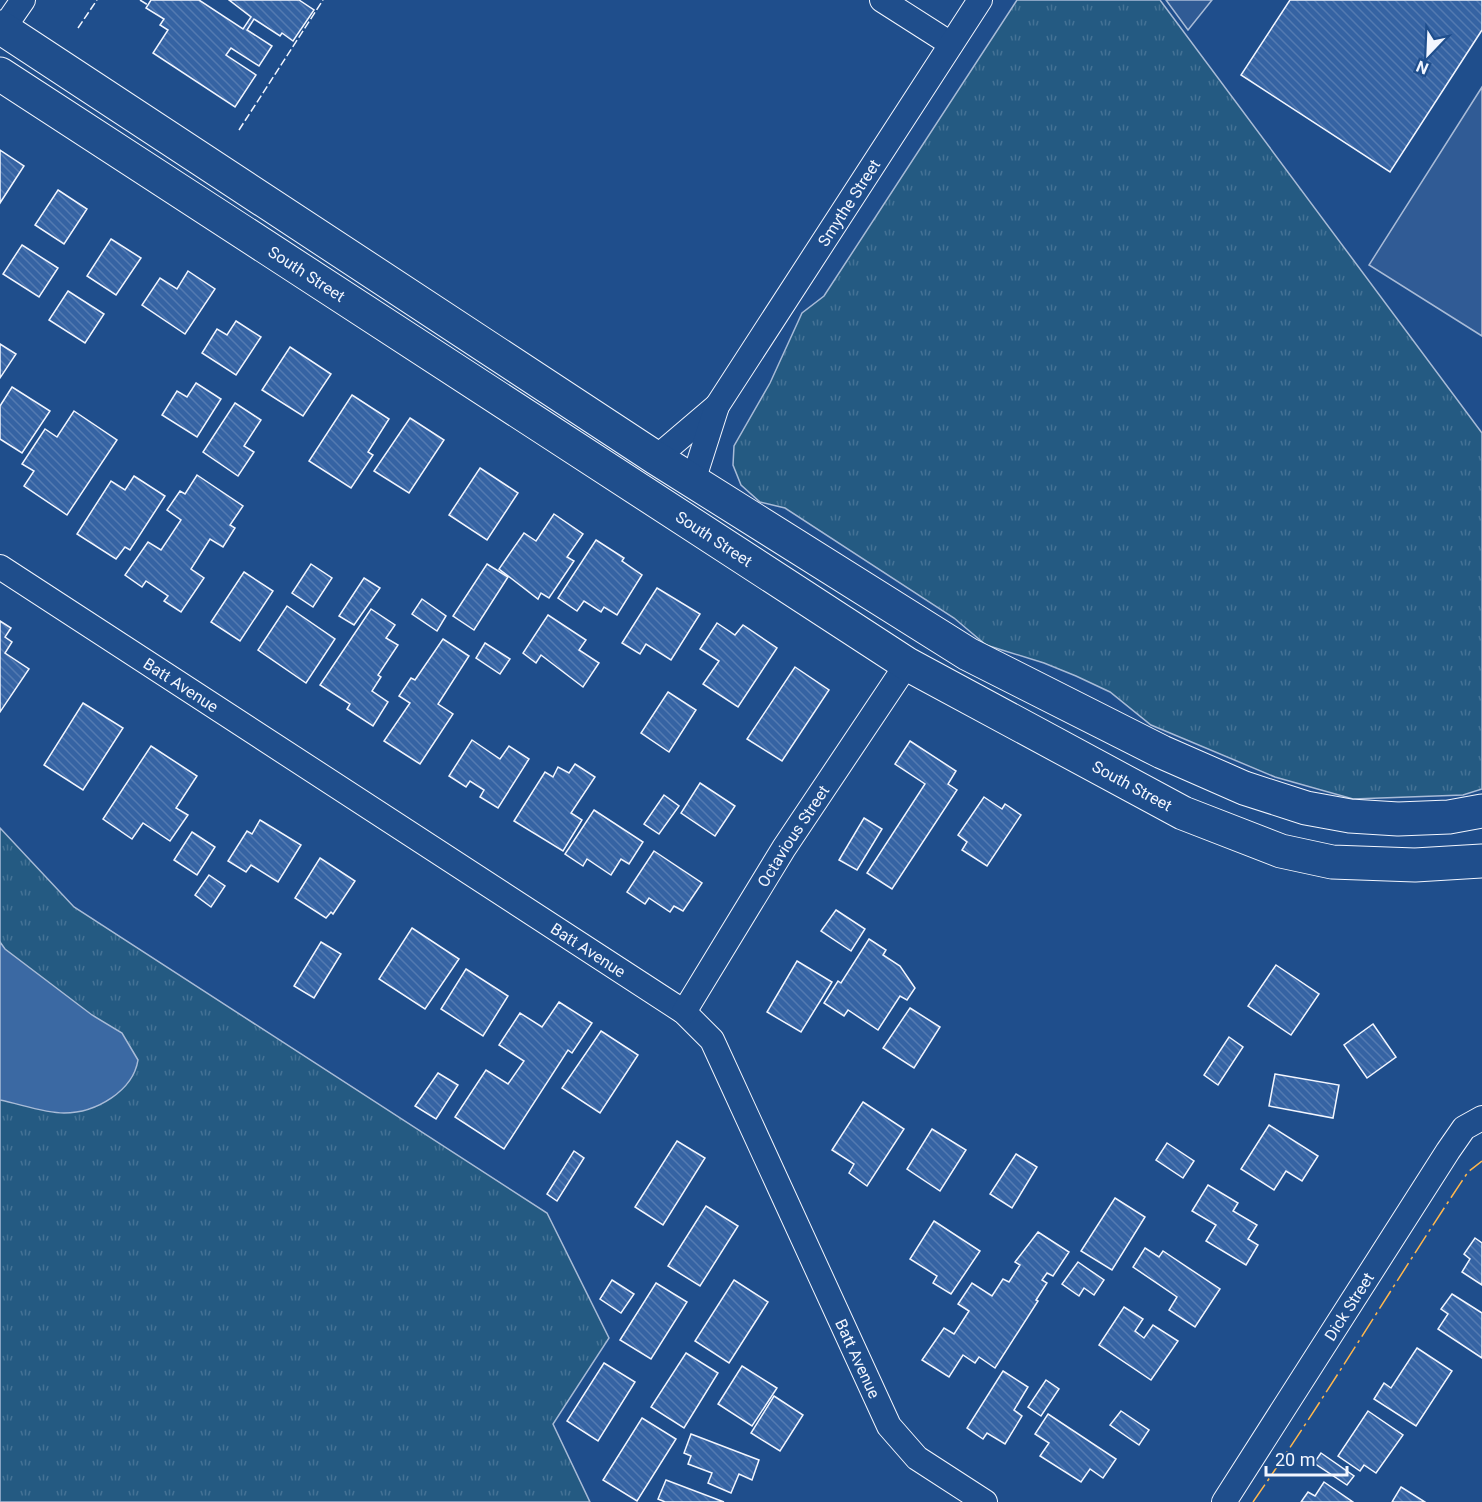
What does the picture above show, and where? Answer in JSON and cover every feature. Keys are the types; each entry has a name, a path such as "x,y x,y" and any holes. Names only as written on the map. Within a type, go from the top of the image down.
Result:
{"street":[{"path":"23,0 2,28 656,458 930,632 1029,686 1162,752 1244,788 1306,808 1350,816 1439,818 1482,811"},
{"path":"882,0 951,44"},
{"name":"Smythe Street","path":"693,481 717,406 980,0"},
{"name":"South Street","path":"0,75 907,664 1183,813 1281,851 1332,862 1453,864 1482,861"},
{"path":"148,170 168,138"},
{"name":"Smythe Street","path":"656,458 717,406"},
{"path":"656,458 656,501 693,481"},
{"name":"Batt Avenue","path":"0,567 684,1012 712,1040 889,1426 917,1458 985,1502"},
{"path":"907,664 930,632"},
{"name":"Octavious Street","path":"684,1012 784,848 907,664"},
{"name":"Dick Street","path":"1224,1502 1448,1151 1464,1128 1482,1118"}],"green space":[{"path":"1017,0 1160,0 1482,433 1482,789 1463,795 1353,799 1275,777 1151,725 1110,692 1076,676 1044,663 986,645 954,618 785,508 760,502 741,485 733,465 734,446 770,383 802,313 824,296"},
{"path":"0,828 74,907 547,1213 609,1338 553,1424 590,1502 0,1502"}],"shaded area":[{"path":"1166,0 1212,0 1188,30"},
{"path":"1482,87 1482,336 1369,265"},
{"path":"0,942 5,949 92,1015 122,1033 138,1060 129,1081 111,1098 88,1109 64,1113 40,1110 0,1100"}],"building":[{"path":"151,0 199,0 243,29 251,17 229,0 299,0 314,10 293,41 282,33 280,36 254,19 247,30 272,46 259,66 231,48 226,55 256,75 235,107 153,53 168,30 160,25 164,19 146,8"},
{"path":"1290,0 1482,0 1482,30 1390,172 1241,75"},
{"path":"0,150 24,166 0,203"},
{"path":"58,190 87,209 64,244 35,225"},
{"path":"111,239 141,258 116,295 87,276"},
{"path":"22,245 58,268 39,297 3,274"},
{"path":"188,271 215,289 185,334 142,305 160,278 177,289"},
{"path":"68,291 104,314 85,343 49,320"},
{"path":"236,321 261,337 236,375 202,353 217,329 227,335"},
{"path":"0,344 16,354 0,378"},
{"path":"290,347 331,374 303,416 262,390"},
{"path":"196,383 221,399 197,437 162,415 177,391 187,397"},
{"path":"12,387 50,411 22,453 0,439 0,406"},
{"path":"352,395 389,419 368,452 373,455 351,488 309,461"},
{"path":"235,403 261,420 244,446 254,452 238,476 203,452"},
{"path":"74,411 117,440 67,515 24,486 34,471 22,464 45,429 57,437"},
{"path":"410,418 444,440 409,493 374,471"},
{"path":"480,468 518,493 487,540 449,515"},
{"path":"197,475 243,506 230,525 235,528 223,547 210,539 191,569 204,578 181,612 164,601 168,596 146,581 142,587 125,575 148,542 161,550 181,520 167,510 180,491 185,494"},
{"path":"134,476 165,496 130,550 125,547 116,559 77,534 111,481 125,490"},
{"path":"554,514 583,534 567,557 574,561 549,598 541,593 538,599 499,569 524,533 536,541"},
{"path":"596,540 624,558 622,561 642,575 617,615 604,607 601,612 584,601 577,611 558,598"},
{"path":"311,564 332,578 313,607 292,593"},
{"path":"487,564 508,577 474,630 453,616"},
{"path":"244,572 273,591 240,641 211,622"},
{"path":"364,578 380,588 354,625 339,616"},
{"path":"657,588 700,614 671,660 646,644 640,654 622,643"},
{"path":"422,599 446,616 437,631 412,614"},
{"path":"287,606 335,639 306,683 258,650"},
{"path":"371,609 395,625 386,638 398,645 378,675 381,677 372,691 388,702 373,726 347,709 350,704 320,685"},
{"path":"548,615 586,640 579,650 599,663 583,687 541,655 536,663 523,653"},
{"path":"0,621 11,628 5,637 12,642 5,653 29,669 0,712"},
{"path":"717,623 735,635 743,625 777,648 738,707 703,684 719,661 700,649"},
{"path":"443,639 469,656 438,704 453,714 420,764 384,741 410,703 399,696 411,678 415,680"},
{"path":"485,643 510,659 500,674 476,658"},
{"path":"795,667 829,690 782,761 747,739"},
{"path":"668,692 696,710 669,752 641,733"},
{"path":"83,703 123,728 83,790 44,765"},
{"path":"472,740 500,759 509,746 529,759 498,808 480,797 484,790 470,781 466,787 449,776"},
{"path":"910,741 956,771 948,784 957,790 892,889 867,873 925,784 895,764"},
{"path":"151,746 197,776 176,808 188,815 170,841 143,823 132,839 103,819"},
{"path":"575,764 595,777 571,813 582,820 563,851 514,821 545,772 553,777 558,767 569,773"},
{"path":"700,783 735,806 715,836 681,813"},
{"path":"664,795 679,806 659,834 644,824"},
{"path":"984,797 1002,809 1005,804 1021,815 987,866 962,850 967,842 958,835"},
{"path":"594,810 643,842 629,864 621,859 611,875 587,859 583,866 565,854"},
{"path":"864,818 882,829 857,870 839,860"},
{"path":"260,820 301,845 278,882 251,865 246,872 228,861 247,831 252,834"},
{"path":"192,832 215,847 197,875 174,860"},
{"path":"654,851 702,883 683,911 674,906 670,912 649,898 645,904 627,892"},
{"path":"320,858 355,881 333,914 331,912 326,918 295,898"},
{"path":"209,875 225,886 211,907 195,895"},
{"path":"836,910 865,929 851,951 821,931"},
{"path":"412,928 459,959 425,1009 379,979"},
{"path":"869,939 886,950 883,955 900,966 915,988 907,1000 900,996 878,1030 848,1010 844,1016 824,1003 838,981 841,983"},
{"path":"321,942 341,954 314,998 294,986"},
{"path":"797,961 832,982 801,1032 767,1012"},
{"path":"1276,965 1319,994 1291,1035 1248,1006"},
{"path":"466,969 508,996 483,1036 441,1009"},
{"path":"559,1002 592,1023 572,1053 568,1050 504,1149 455,1117 486,1070 508,1084 524,1061 499,1045 520,1013 542,1027"},
{"path":"910,1008 940,1027 914,1068 883,1048"},
{"path":"1373,1024 1396,1057 1367,1078 1344,1045"},
{"path":"601,1031 638,1055 600,1113 562,1088"},
{"path":"1229,1037 1243,1047 1218,1085 1204,1075"},
{"path":"438,1073 458,1085 436,1119 415,1106"},
{"path":"1275,1074 1339,1085 1333,1118 1269,1106"},
{"path":"863,1102 904,1129 867,1186 849,1173 854,1164 832,1150"},
{"path":"1269,1125 1318,1156 1302,1181 1286,1171 1274,1190 1241,1169"},
{"path":"932,1129 966,1150 940,1191 907,1169"},
{"path":"677,1141 705,1158 663,1225 635,1207"},
{"path":"1167,1143 1194,1161 1183,1178 1156,1160"},
{"path":"574,1151 584,1158 557,1201 547,1194"},
{"path":"1016,1154 1037,1167 1012,1208 990,1194"},
{"path":"1208,1185 1238,1203 1233,1211 1257,1225 1248,1239 1258,1245 1246,1265 1206,1241 1216,1225 1192,1211"},
{"path":"1115,1198 1145,1217 1112,1270 1081,1251"},
{"path":"706,1206 738,1226 700,1286 668,1266"},
{"path":"934,1221 980,1251 951,1294 933,1283 937,1276 910,1259"},
{"path":"1038,1232 1069,1252 1053,1276 1047,1273 1042,1280 1047,1283 1036,1300 1038,1301 995,1368 979,1357 975,1363 963,1355 949,1377 922,1360 944,1328 954,1334 969,1311 958,1304 972,1283 992,1296 1003,1279 1009,1282 1020,1265 1015,1262"},
{"path":"1475,1238 1482,1243 1482,1285 1462,1272 1470,1259 1464,1254"},
{"path":"1145,1248 1159,1257 1163,1251 1220,1289 1195,1327 1169,1310 1177,1297 1133,1267"},
{"path":"1078,1262 1104,1280 1094,1295 1084,1288 1079,1296 1062,1284"},
{"path":"612,1280 634,1294 621,1313 600,1299"},
{"path":"734,1280 768,1302 729,1363 695,1341"},
{"path":"656,1283 687,1302 651,1359 620,1340"},
{"path":"1452,1294 1482,1313 1482,1358 1438,1329 1448,1314 1441,1309"},
{"path":"1124,1307 1143,1319 1135,1331 1144,1338 1153,1325 1178,1341 1151,1380 1099,1345"},
{"path":"1417,1348 1452,1371 1416,1426 1374,1399 1384,1383 1391,1388"},
{"path":"686,1353 718,1373 684,1428 651,1407"},
{"path":"604,1363 635,1382 598,1441 567,1421"},
{"path":"742,1366 777,1388 752,1426 718,1404"},
{"path":"1003,1371 1028,1387 1014,1410 1022,1416 1005,1444 987,1433 983,1439 967,1428"},
{"path":"1046,1380 1059,1389 1041,1416 1028,1407"},
{"path":"774,1396 803,1415 780,1451 751,1433"},
{"path":"1121,1411 1149,1430 1139,1445 1110,1425"},
{"path":"1368,1411 1403,1435 1376,1473 1364,1465 1360,1471 1338,1456"},
{"path":"1048,1414 1116,1459 1103,1478 1090,1469 1081,1482 1040,1456 1049,1443 1035,1434"},
{"path":"642,1418 676,1439 637,1501 603,1480"},
{"path":"691,1434 759,1460 752,1480 739,1474 731,1493 708,1483 712,1473 688,1464 691,1456 684,1453"},
{"path":"1321,1453 1354,1476 1347,1485 1314,1463"},
{"path":"666,1480 724,1502 665,1502 658,1499"},
{"path":"1324,1482 1353,1502 1301,1502 1308,1492 1315,1496"},
{"path":"1401,1487 1425,1502 1392,1502"}],"fence":[{"path":"78,28 97,0"},
{"path":"140,0 148,5"},
{"path":"239,130 323,0"}],"power":[{"path":"1253,1502 1468,1172 1482,1161"}]}
